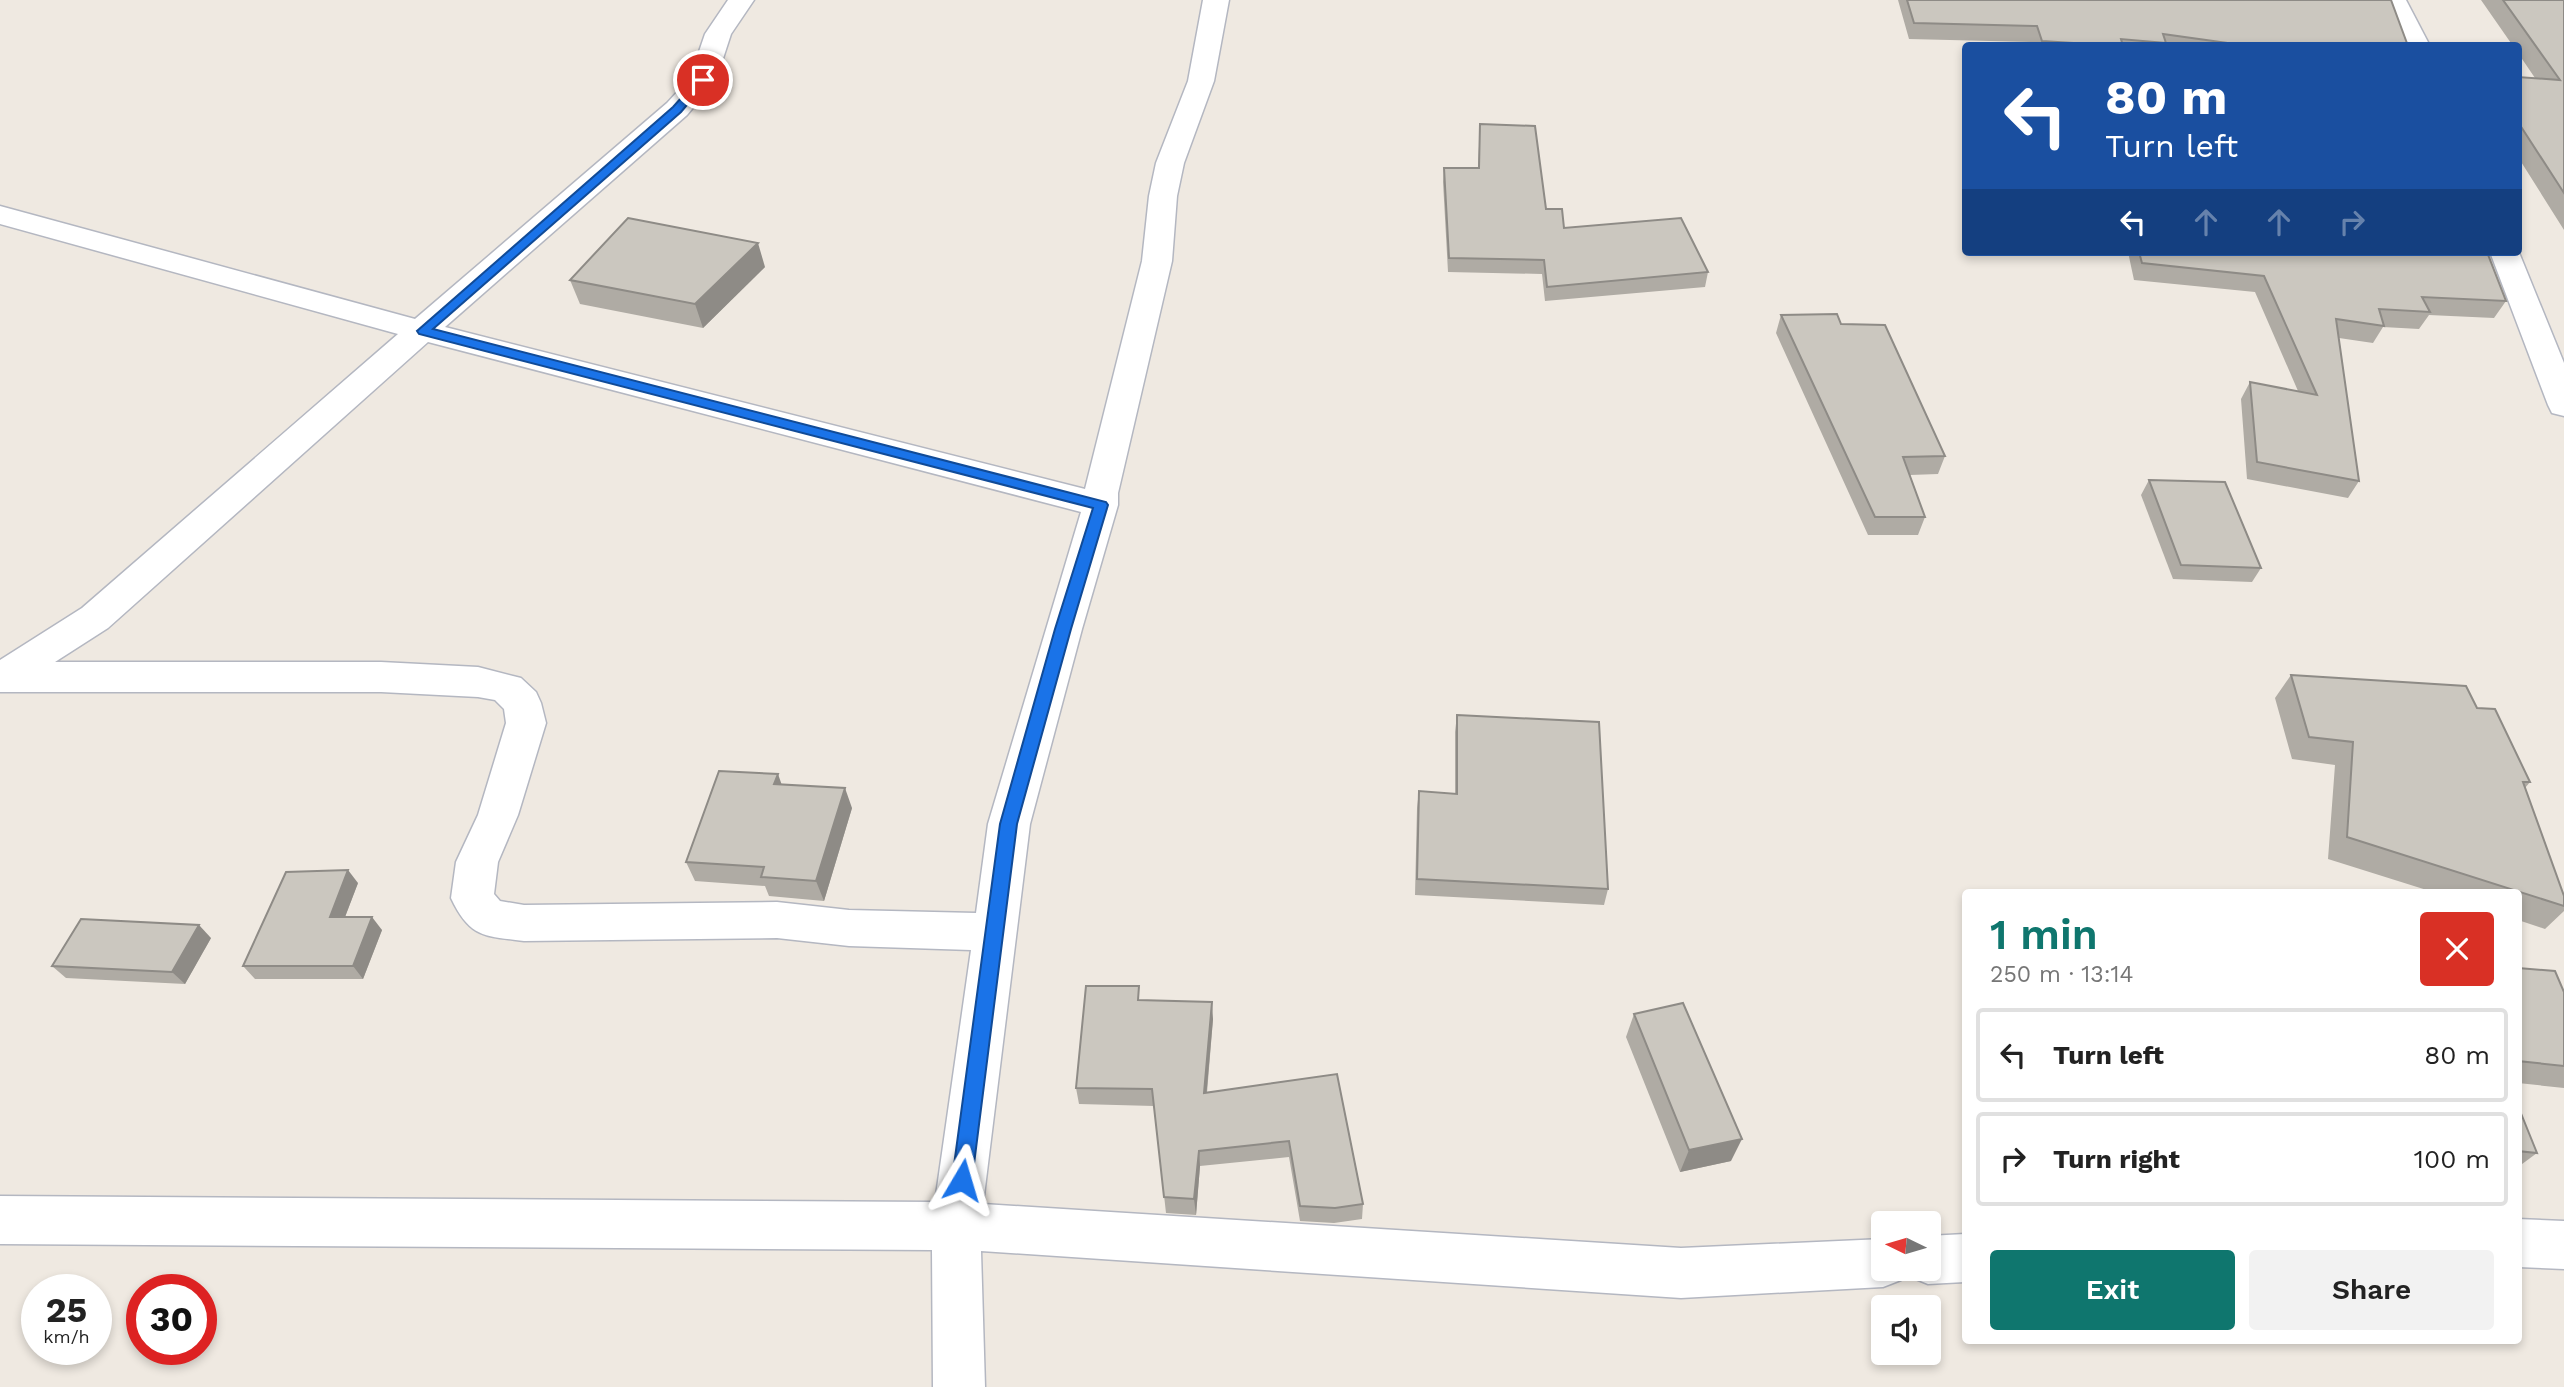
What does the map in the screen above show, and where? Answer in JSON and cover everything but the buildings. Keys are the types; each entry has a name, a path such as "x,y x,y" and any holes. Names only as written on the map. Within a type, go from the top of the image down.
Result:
{"street":[{"path":"2,678 94,618 258,472 677,109 703,80 718,34 741,0"},
{"path":"960,1387 956,1226 1009,824 1063,629 1101,505 1101,493 1157,261 1163,197 1170,163 1201,81 1216,0"},
{"path":"2393,0 2415,42"},
{"path":"0,215 423,331 1101,505"},
{"path":"2507,256 2563,402"},
{"path":"2,678 381,677 478,682 507,688 522,703 526,723 498,815 477,862 472,898 488,918 524,923 777,920 849,928 994,932"},
{"path":"0,1220 956,1226 1681,1273 1871,1264"},
{"path":"2522,1243 2564,1245"},
{"path":"1941,1259 1962,1258"}],"route":[{"path":"703,80 677,109 423,331 1101,505 1063,629 1009,824 962,1180"}]}
